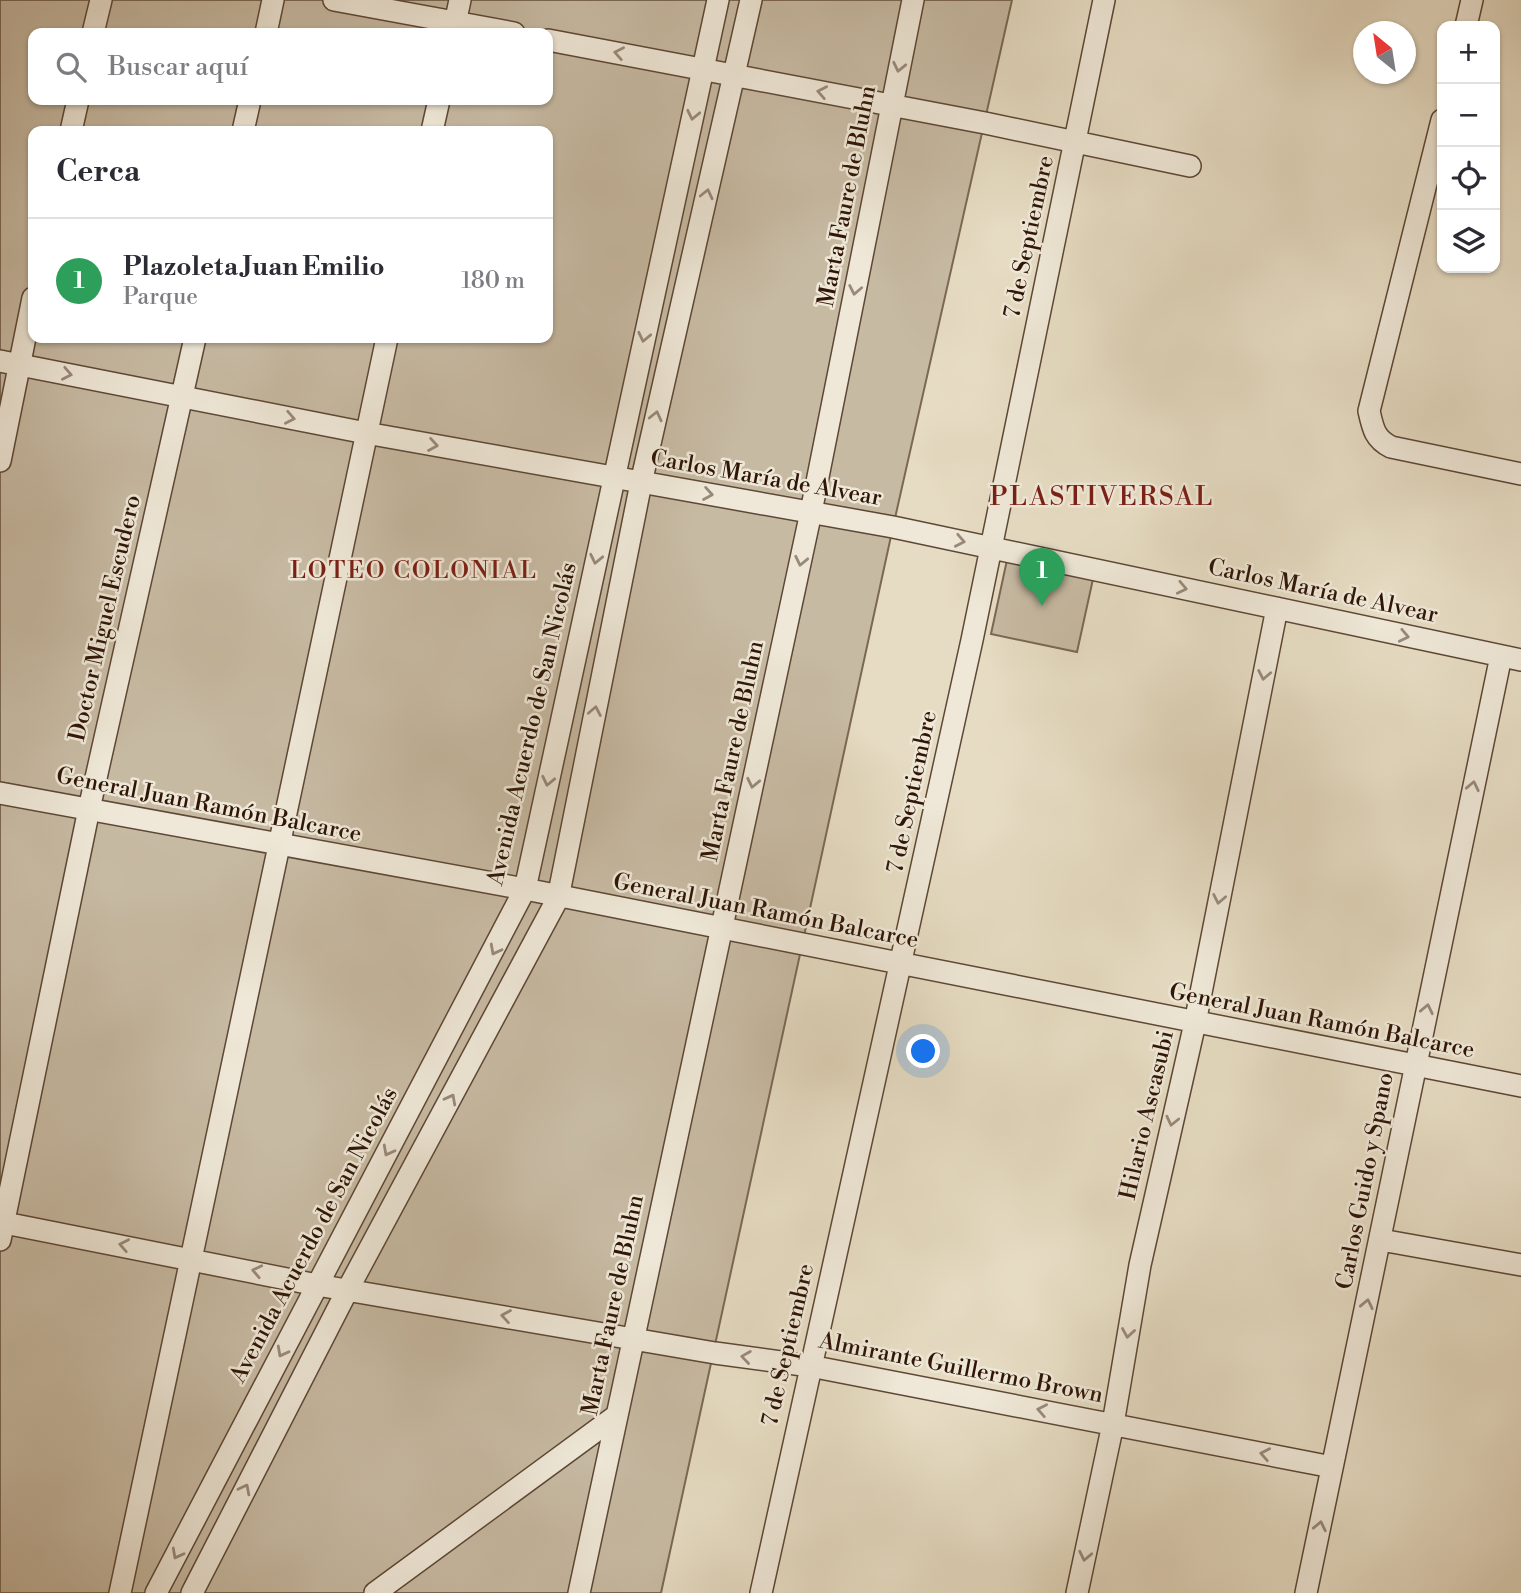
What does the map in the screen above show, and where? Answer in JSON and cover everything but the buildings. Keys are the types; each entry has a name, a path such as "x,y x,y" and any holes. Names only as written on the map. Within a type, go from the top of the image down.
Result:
{"street":[{"path":"94,28 101,0"},
{"path":"267,28 274,0"},
{"path":"334,0 454,28 460,0"},
{"name":"Avenida Acuerdo de San Nicolás","path":"156,1593 525,889 718,0"},
{"path":"192,1593 348,1289 558,898 641,483 751,0"},
{"name":"Marta Faure de Bluhn","path":"579,1593 811,512 914,0"},
{"name":"7 de Septiembre","path":"761,1593 992,547 1104,0"},
{"path":"1467,21 1472,0"},
{"path":"553,41 891,105 1190,166"},
{"path":"72,126 77,105"},
{"path":"244,126 249,105"},
{"path":"433,126 438,105"},
{"path":"1437,140 1369,411 1373,429 1378,441 1391,447 1521,474"},
{"path":"0,461 9,363 28,312"},
{"name":"Doctor Miguel Escudero","path":"1,1228 89,809 194,343"},
{"path":"120,1593 386,343"},
{"name":"Carlos María de Alvear","path":"9,363 366,433 992,547 1511,658"},
{"name":"Hilario Ascasubi","path":"1077,1593 1113,1424 1140,1265 1195,1023 1277,608"},
{"name":"Carlos Guido y Spano","path":"1306,1593 1415,1065 1511,658"},
{"name":"General Juan Ramón Balcarce","path":"0,793 280,847 525,889 558,898 722,927 1521,1086"},
{"name":"Almirante Guillermo Brown","path":"1,1228 191,1257 317,1284 810,1366 1332,1467"},
{"path":"1381,1240 1521,1265"},
{"path":"375,1593 616,1416"}],"shaded area":[{"path":"0,0 1012,0 893,527 661,1593 0,1593"},
{"path":"1007,560 1093,579 1077,652 991,634"}],"place":[{"name":"Plazoleta Juan Emilio","path":"1042,606"}],"district":[{"name":"PLASTIVERSAL","path":"1102,497"},
{"name":"LOTEO COLONIAL","path":"414,571"}]}
